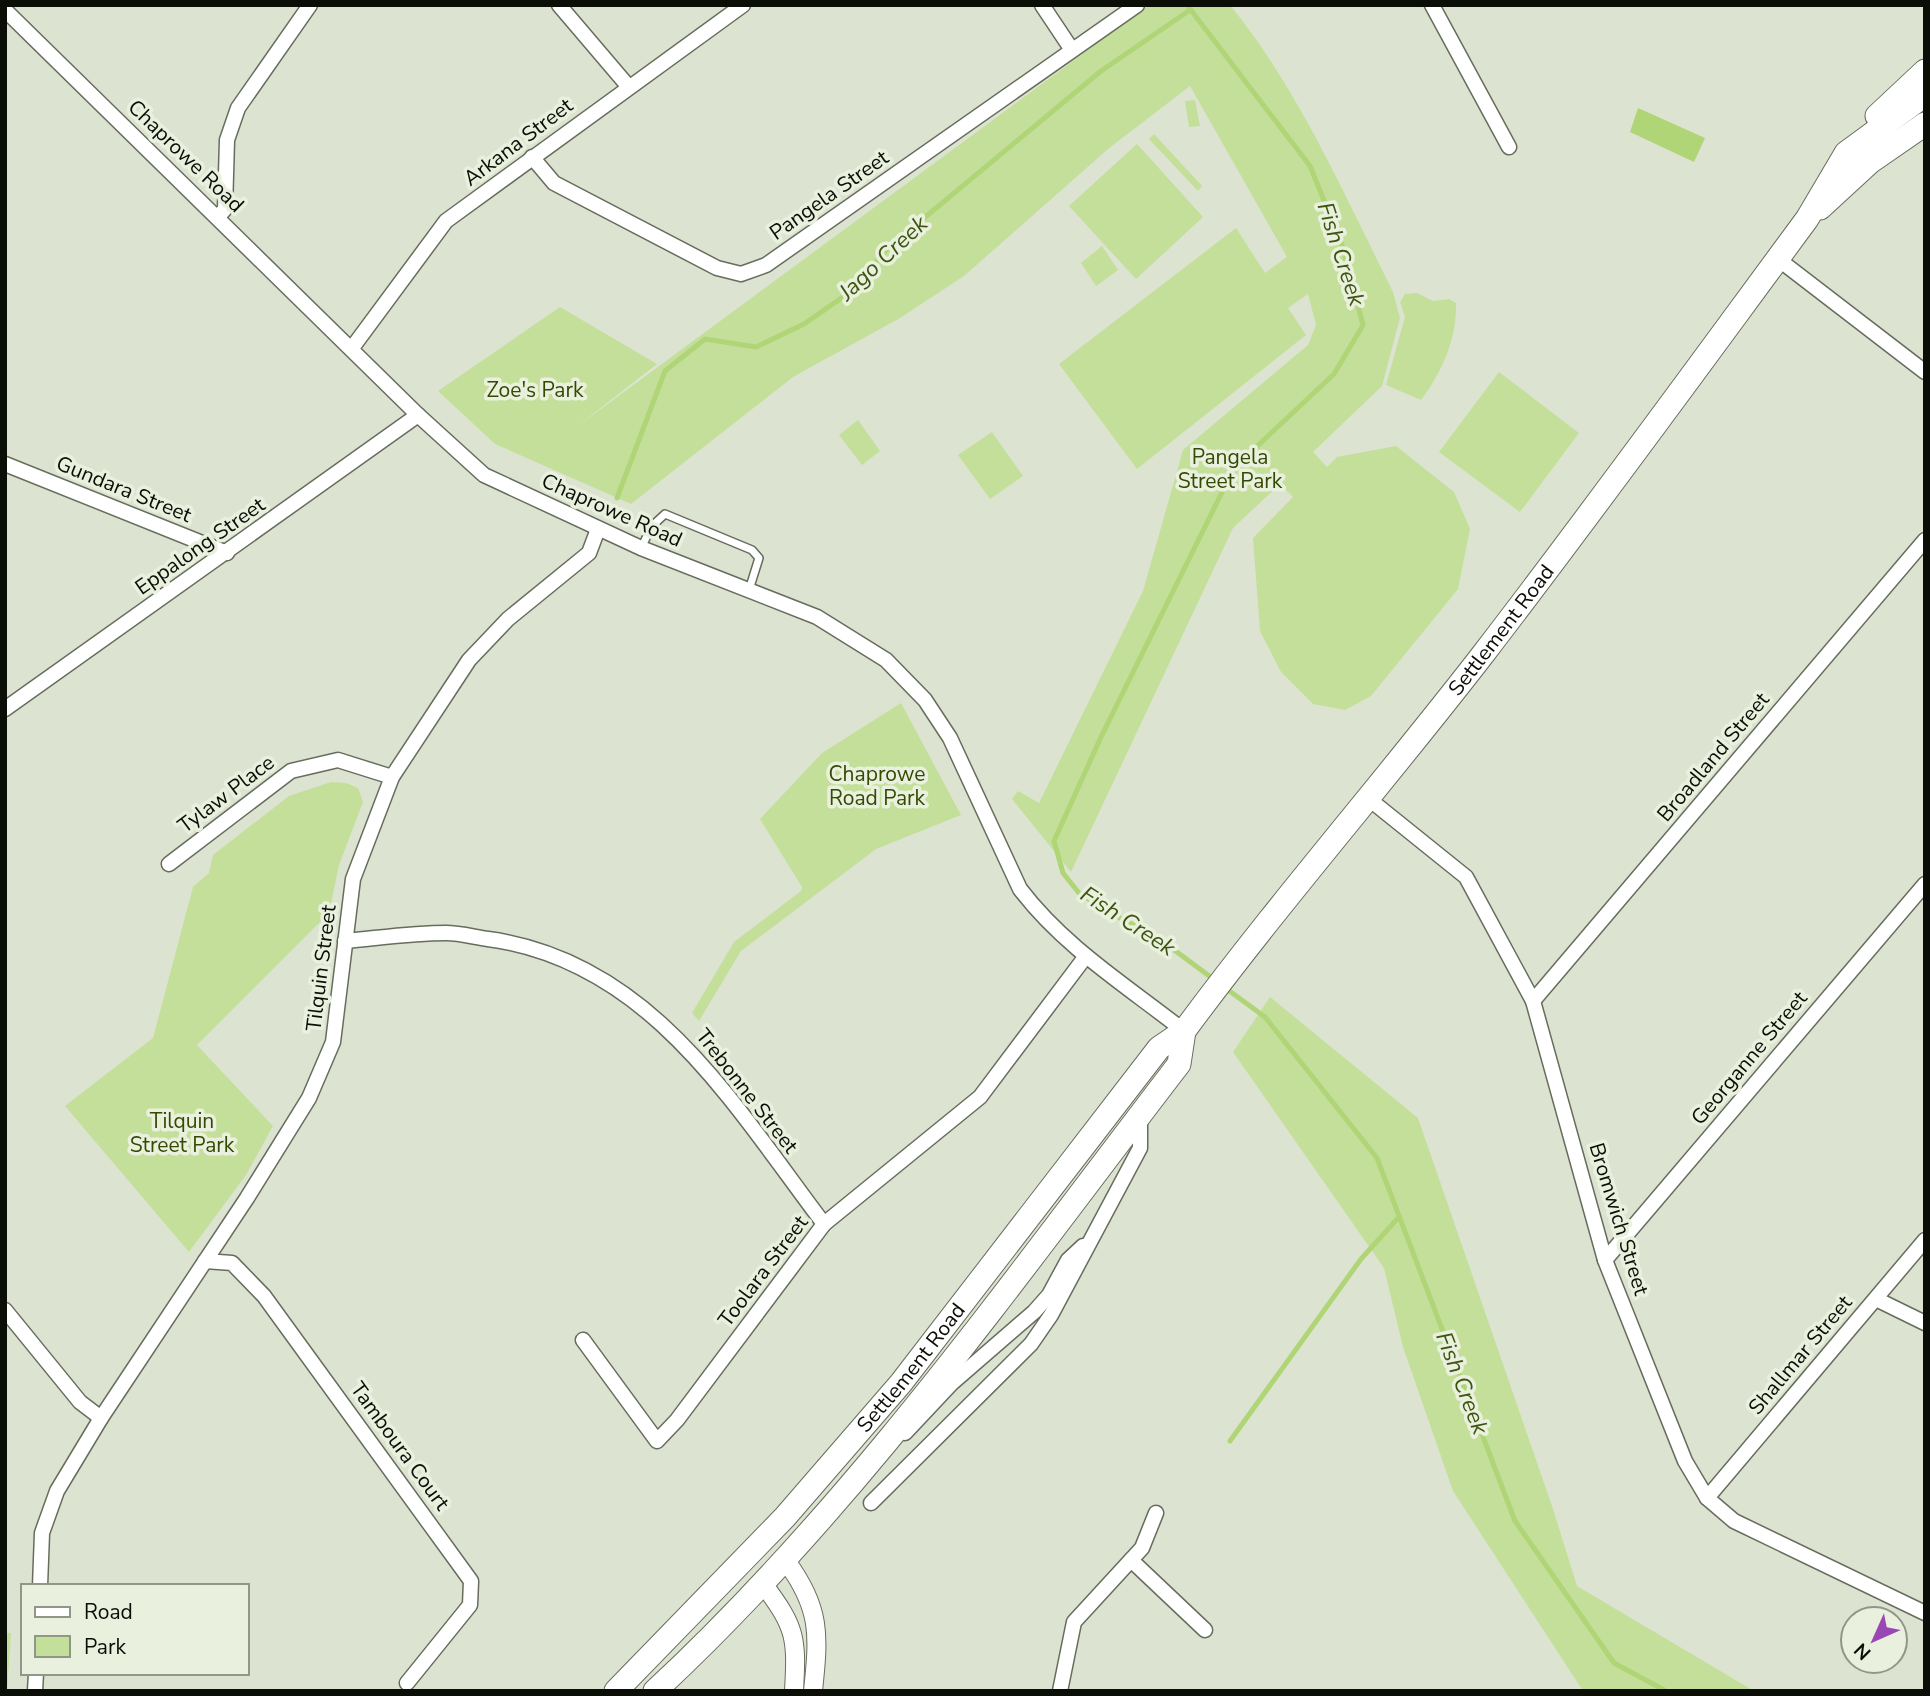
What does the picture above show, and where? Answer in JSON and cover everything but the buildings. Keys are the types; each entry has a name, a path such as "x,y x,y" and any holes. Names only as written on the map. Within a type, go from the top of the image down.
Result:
{"main road":[{"path":"1846,153 1883,109 1925,71"},
{"name":"Settlement Road","path":"616,1691 752,1553 901,1382 1159,1048 1184,1031 1319,856 1369,799 1492,643 1807,219 1846,153 1925,95"},
{"name":"Settlement Road","path":"1807,219 1877,157 1925,124"},
{"name":"Settlement Road","path":"655,1691 764,1585 875,1458 1179,1064 1184,1031"},
{"path":"1012,1240 1057,1202 1117,1122 1129,1115 1140,1115"},
{"path":"764,1585 752,1553 773,1553 786,1561"}],"street":[{"path":"218,217 225,209 228,140 238,108 310,5"},
{"path":"559,5 628,86"},
{"name":"Arkana Street","path":"352,348 446,221 628,86 743,5"},
{"path":"1042,5 1072,50"},
{"name":"Pangela Street","path":"531,157 554,183 717,268 741,274 766,265 1137,5"},
{"path":"1432,5 1509,147"},
{"name":"Chaprowe Road","path":"5,10 418,415 484,475 641,548 817,617 857,639 907,679 950,738 1020,889 1050,926 1184,1031"},
{"path":"1778,259 1925,372"},
{"name":"Eppalong Street","path":"9,702 227,553 418,415"},
{"name":"Gundara Street","path":"5,464 227,553"},
{"name":"Tilquin Street","path":"40,1584 42,1533 53,1502 101,1418 309,1098 333,1042 354,879 392,777 469,660 508,619 589,553 598,529"},
{"name":"Broadland Street","path":"1533,1001 1925,540"},
{"name":"Tylaw Place","path":"169,863 291,771 338,760 392,777"},
{"name":"Bromwich Street","path":"1369,799 1466,877 1533,1001 1605,1260 1685,1461 1707,1498 1734,1521 1925,1613"},
{"name":"Georganne Street","path":"1605,1260 1925,884"},
{"name":"Trebonne Street","path":"345,941 447,933 518,943 568,959 617,986 679,1039 704,1066 824,1224"},
{"name":"Toolara Street","path":"583,1339 657,1441 677,1420 824,1224 980,1097 1086,956"},
{"path":"871,1503 1031,1344 1051,1315 1140,1148 1140,1115"},
{"path":"875,1458 915,1425 952,1383 1034,1312 1049,1295 1068,1260 1091,1238"},
{"name":"Shallmar Street","path":"1707,1498 1925,1240"},
{"name":"Tamboura Court","path":"205,1261 232,1263 264,1296 471,1581 470,1605 407,1683"},
{"path":"1876,1298 1925,1323"},
{"path":"5,1310 80,1402 101,1418"},
{"path":"1060,1691 1074,1622 1131,1560 1151,1532 1156,1513"},
{"path":"1131,1560 1205,1630"},
{"path":"786,1561 811,1600 817,1640 813,1691"},
{"path":"764,1585 792,1627 796,1653 794,1691"}],"lane":[{"path":"641,548 652,526 665,514 752,550 759,558 749,590"}],"green space":[{"path":"1149,5 1230,5 1278,72 1299,107 1393,292 1400,318 1382,386 1313,452 1327,467 1337,457 1396,446 1454,492 1470,529 1458,589 1371,696 1345,710 1313,704 1281,672 1260,631 1253,538 1293,497 1280,484 1233,528 1071,872 1012,799 1018,791 1039,803 1143,591 1183,450 1308,345 1316,325 1308,294 1288,308 1306,335 1137,469 1059,364 1236,228 1265,273 1287,257 1190,86 1108,149 964,276 900,318 793,377 631,504 495,444 438,391 560,307 657,364 575,428"},
{"path":"1195,100 1200,126 1189,127 1185,101"},
{"path":"1154,134 1202,186 1198,191 1149,139"},
{"path":"1137,144 1203,217 1136,279 1069,206"},
{"path":"1102,246 1118,270 1096,286 1081,263"},
{"path":"1417,293 1433,301 1449,299 1456,303 1454,329 1447,354 1421,400 1386,385 1405,317 1400,302 1405,294"},
{"path":"1499,372 1579,433 1520,512 1439,452"},
{"path":"858,420 880,451 862,465 839,435"},
{"path":"992,432 1023,476 990,499 958,455"},
{"name":"Chaprowe Road Park","path":"901,703 961,815 876,849 741,951 699,1021 692,1013 734,942 801,891 802,887 760,819 822,753"},
{"name":"Tilquin Street Park","path":"331,782 346,783 358,788 363,802 339,865 329,913 197,1045 273,1126 246,1175 189,1252 65,1106 153,1038 193,887 209,873 213,855 289,796"},
{"path":"1270,997 1418,1118 1577,1586 1754,1691 1583,1691 1453,1491 1403,1347 1384,1268 1233,1052"},
{"path":"5,1633 11,1633 7,1691 5,1691"}],"shaded area":[{"path":"1638,108 1705,138 1694,162 1630,132"}],"waterway":[{"name":"Fish Creek","path":"1187,5 1310,166 1342,245 1363,325 1334,374 1234,468 1101,737 1054,841 1063,873 1079,893 1110,913 1154,935 1216,981"},
{"name":"Jago Creek","path":"617,498 665,371 705,339 756,347 804,324 853,290 888,248 1101,71 1190,10"},
{"name":"Fish Creek","path":"1224,987 1265,1017 1377,1158 1515,1521 1614,1663 1666,1691"},
{"path":"1230,1441 1361,1259 1399,1217"}],"park label":[{"name":"Zoe's Park","path":"535,390"},
{"name":"Pangela Street Park","path":"1230,469"}]}
